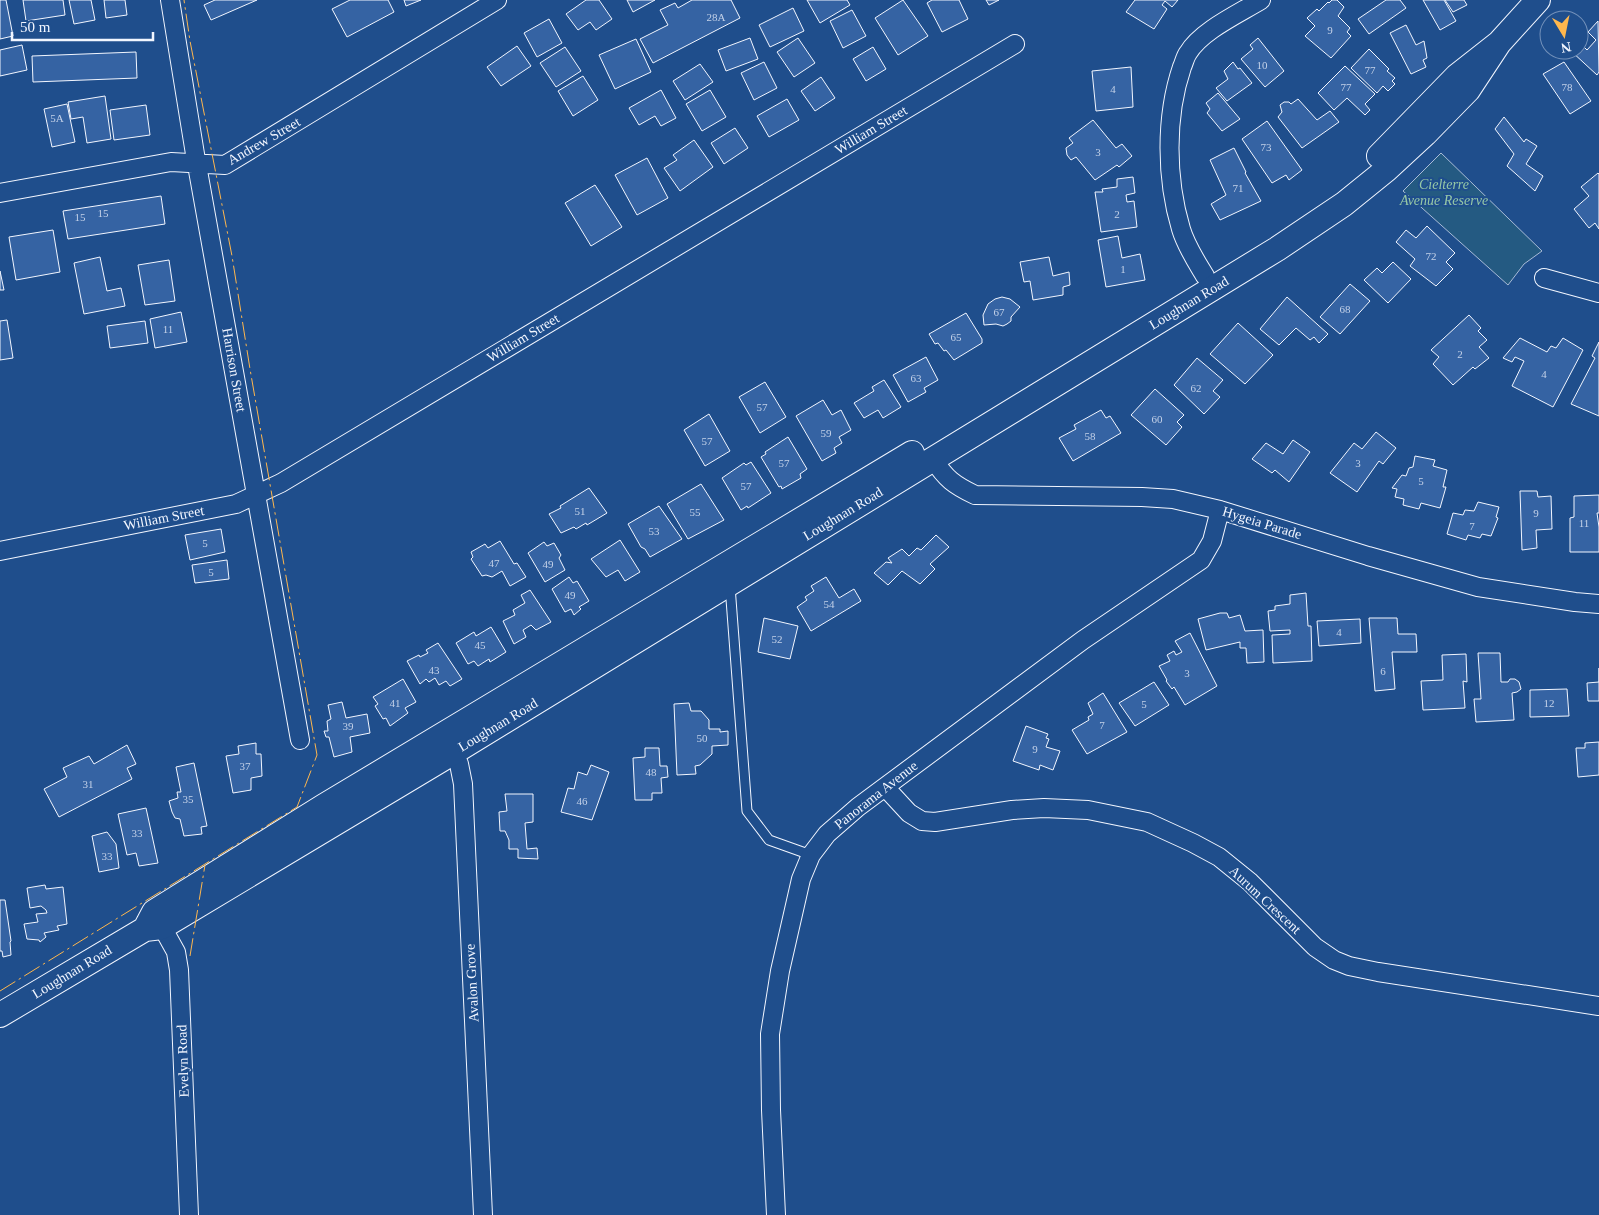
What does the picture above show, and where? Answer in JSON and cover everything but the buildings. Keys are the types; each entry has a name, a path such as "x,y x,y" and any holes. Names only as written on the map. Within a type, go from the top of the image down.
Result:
{"main road":[{"name":"Loughnan Road","path":"154,923 332,801 1297,219 1348,182 1380,154 1457,76 1498,43 1538,0"},
{"name":"Loughnan Road","path":"0,1016 154,923 454,752 1278,249 1344,204 1386,170 1425,134 1468,90 1498,43"}],"street":[{"name":"Harrison Street","path":"170,0 197,164 300,740"},
{"name":"Andrew Street","path":"0,193 171,162 225,165 497,0"},
{"path":"1205,276 1190,251 1181,229 1174,197 1171,167 1173,106 1178,80 1187,54 1201,36 1260,0"},
{"name":"William Street","path":"0,551 236,504 257,495 1015,44"},
{"path":"1544,278 1599,294"},
{"name":"Hygeia Parade","path":"934,459 949,481 975,495 1173,499 1220,510 1368,556 1478,587 1599,604"},
{"name":"Panorama Avenue","path":"776,1215 771,1110 770,1034 780,971 801,879 812,855 827,834 858,807 1083,640 1201,560 1212,541 1220,510"},
{"name":"Avalon Grove","path":"454,752 459,764 463,784 482,1215"},
{"name":"Aurum Crescent","path":"885,787 909,813 922,821 935,822 1012,810 1044,808 1088,810 1147,822 1193,843 1219,858 1250,882 1315,947 1334,960 1349,966 1378,972 1599,1006"},
{"name":"Evelyn Road","path":"154,923 176,952 179,970 189,1215"}],"lane":[{"path":"730,583 747,811 769,840 812,855"}],"green space":[{"name":"Cielterre Avenue Reserve","path":"1441,153 1542,251 1524,264 1508,285 1403,191"}],"power":[{"path":"0,991 297,807 317,755 232,256 190,41 184,0"},
{"path":"190,956 205,865"}]}
